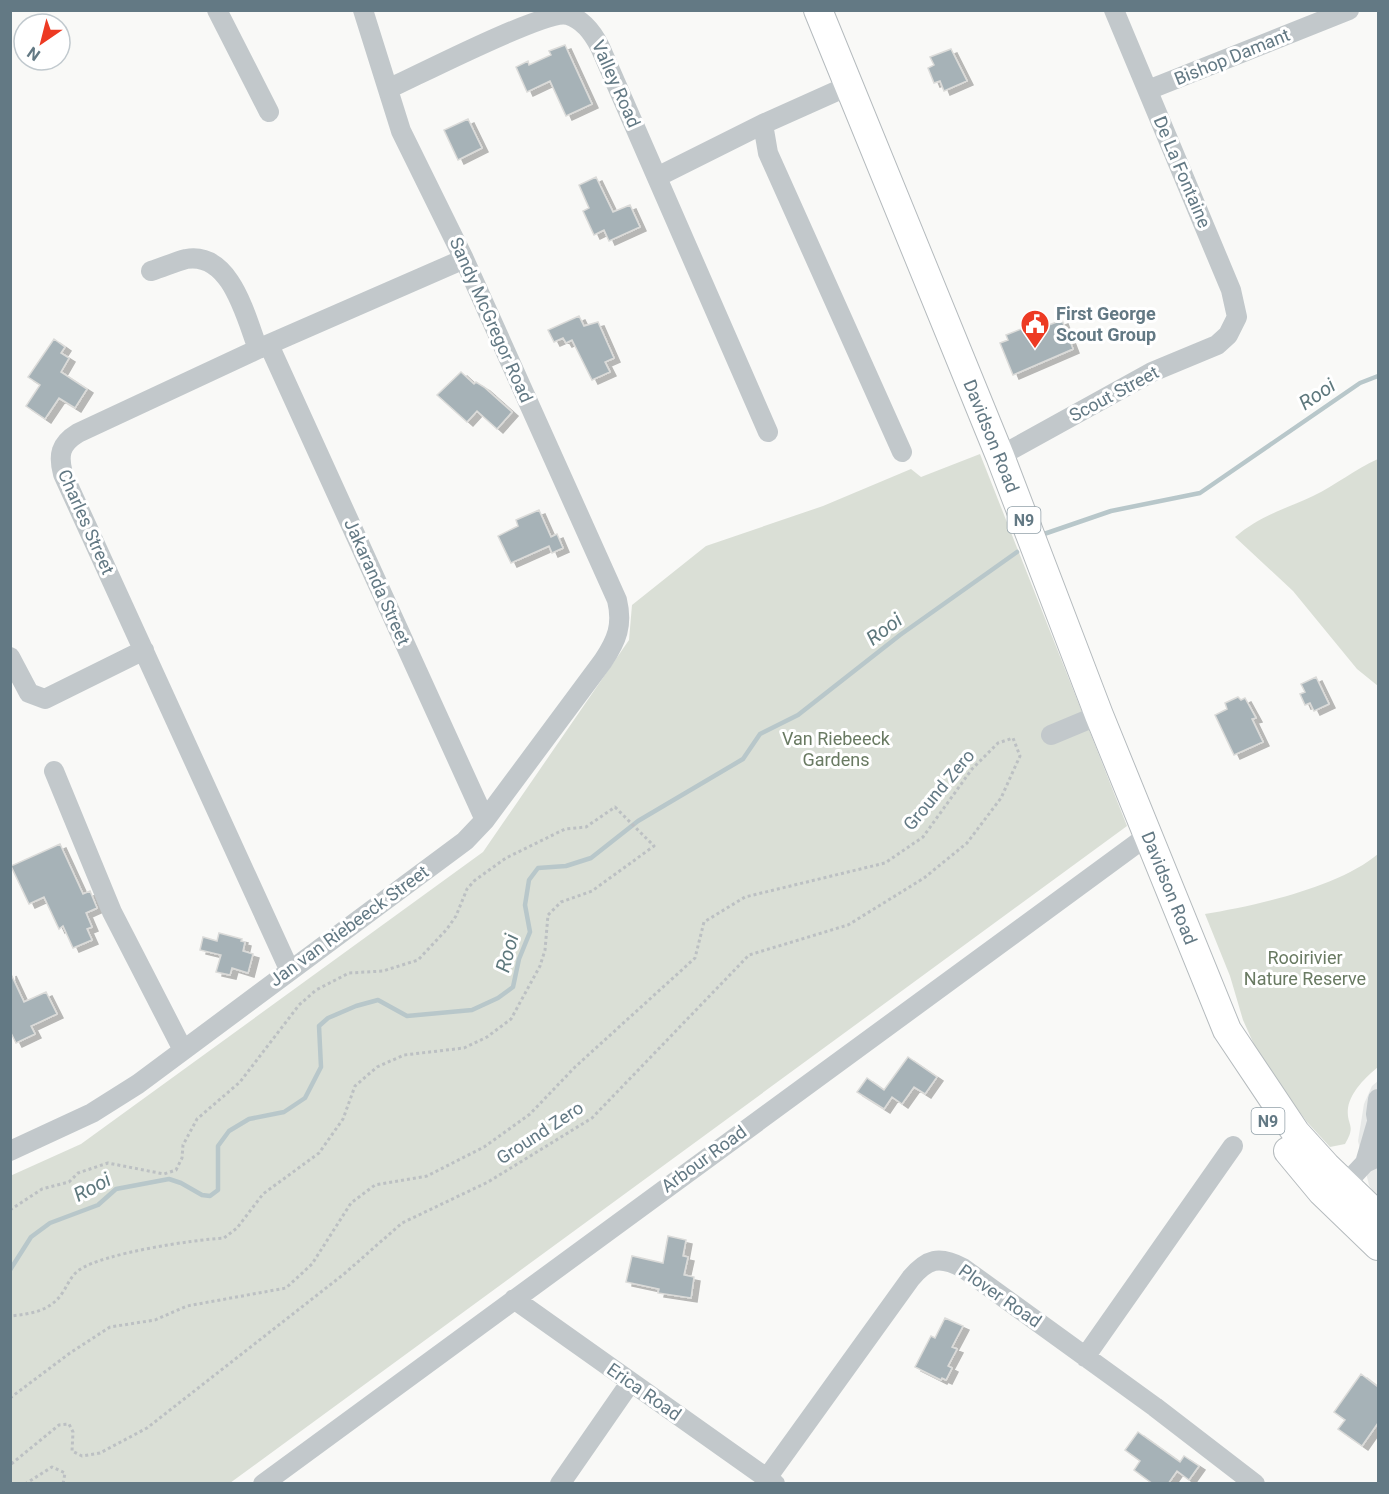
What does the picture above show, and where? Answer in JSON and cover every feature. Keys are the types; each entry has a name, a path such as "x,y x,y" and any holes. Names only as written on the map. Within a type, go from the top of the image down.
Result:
{"highway":[{"name":"Davidson Road","path":"818,10 1000,456 1099,715 1227,1030 1229,1046 1239,1070 1271,1126 1291,1155 1337,1192 1378,1216"},
{"name":"Davidson Road","path":"1337,1192 1378,1246"}],"street":[{"path":"216,10 269,112"},
{"name":"Sandy McGregor Road","path":"363,10 402,131 464,259 617,600 620,629"},
{"name":"De La Fontaine","path":"1114,10 1237,306 1237,317 1228,335"},
{"name":"Bishop Damant","path":"1148,90 1300,20 1349,10"},
{"name":"Valley Road","path":"388,88 510,32 558,14 567,15 585,24 600,47 768,432"},
{"path":"657,177 763,124 848,86"},
{"path":"763,124 768,153 902,452"},
{"name":"Jakaranda Street","path":"151,272 186,259 208,260 227,279 263,347 485,820"},
{"name":"Charles Street","path":"289,969 63,474 60,464 63,446 78,434 263,347 464,259"},
{"name":"Scout Street","path":"1000,456 1152,372 1217,345 1228,335"},
{"name":"Jan van Riebeeck Street","path":"10,1151 92,1113 131,1089 289,969 465,841 485,820 603,661 620,629"},
{"path":"10,657 29,693 45,699 144,650"},
{"path":"1051,735 1099,715"},
{"path":"54,771 112,912 183,1050"},
{"name":"Arbour Road","path":"263,1484 1148,836"},
{"path":"1337,1192 1372,1160 1378,1123 1378,1099"},
{"path":"1085,1357 1233,1146"},
{"name":"Plover Road","path":"773,1482 911,1278 925,1263 942,1260 963,1268 1255,1484"},
{"name":"Erica Road","path":"514,1299 773,1482"},
{"path":"560,1484 630,1383"}],"path":[{"name":"Ground Zero","path":"10,1398 70,1353 110,1327 154,1320 186,1306 286,1288 312,1263 351,1203 375,1185 427,1176 484,1147 530,1114 575,1067 695,958 704,922 745,897 804,885 885,863 923,837 972,769 998,743 1013,738 1020,756 1001,798 967,843 924,878 848,925 750,955 592,1118 488,1182 402,1223 344,1274 147,1428 100,1453 82,1456 72,1451 73,1432 69,1424 59,1425 10,1465"},
{"path":"10,1210 42,1189 69,1182 78,1173 108,1163 164,1174 176,1170 182,1158 183,1145 197,1119 240,1082 299,1005 316,990 350,974 382,971 418,960 456,916 467,889 474,881 506,858 565,829 586,826 615,807 654,846 592,891 561,902 548,915 540,966 511,1019 488,1037 464,1048 404,1055 377,1068 355,1086 343,1119 319,1153 263,1194 233,1233 224,1238 137,1251 93,1264 79,1270 54,1304 34,1313 10,1316"},
{"path":"25,1484 52,1467 65,1473 63,1484"}],"shaded area":[{"path":"1378,1081 1378,1201 1369,1185 1358,1141 1364,1104 1372,1086"}],"green space":[{"name":"Van Riebeeck Gardens","path":"980,454 1127,826 230,1483 11,1483 10,1176 81,1144 483,852 629,640 632,605 706,546 823,506 911,469 921,477"},
{"path":"1378,459 1378,686 1357,669 1293,591 1235,537 1263,518 1321,492"},
{"name":"Rooirivier Nature Reserve","path":"1378,854 1378,1067 1352,1096 1348,1108 1351,1129 1345,1144 1330,1147 1307,1122 1261,1060 1243,1020 1230,976 1205,914 1248,906 1296,893 1342,876"}],"building":[{"path":"565,45 592,104 566,116 550,81 527,92 516,67 528,61 529,65 551,55 549,51"},
{"path":"951,49 967,81 944,91 940,81 934,83 928,68 934,65 930,57"},
{"path":"468,119 482,148 458,160 444,130"},
{"path":"596,177 613,212 630,205 640,227 609,241 604,230 594,235 583,211 589,208 579,185"},
{"path":"579,316 584,326 598,322 614,358 605,362 610,372 592,380 572,340 566,343 563,338 554,342 548,330"},
{"path":"1062,320 1073,349 1013,375 1000,343 1008,340 1006,335 1039,322 1041,328"},
{"path":"54,339 65,347 61,353 69,358 61,372 87,389 75,408 59,398 45,419 26,406 40,385 28,377"},
{"path":"461,372 474,384 476,382 484,387 512,412 497,429 477,411 467,422 437,395"},
{"path":"539,510 551,537 557,534 563,548 552,553 549,546 511,563 498,536 518,526 516,520"},
{"path":"1316,677 1329,704 1314,711 1310,703 1305,705 1300,694 1305,692 1301,684"},
{"path":"1238,697 1241,700 1245,698 1256,718 1252,719 1263,742 1234,755 1215,715 1227,709 1225,703"},
{"path":"60,844 83,894 90,891 97,908 86,913 92,927 87,929 92,940 73,948 63,926 59,929 44,897 29,904 11,866"},
{"path":"219,933 242,939 241,941 245,942 243,951 253,954 248,973 232,968 230,975 216,972 221,955 200,950 203,937 217,941"},
{"path":"10,972 24,1002 46,992 57,1014 31,1026 35,1034 16,1043 10,1031"},
{"path":"908,1057 937,1077 925,1094 914,1087 902,1104 892,1097 884,1109 857,1092 867,1078 884,1090"},
{"path":"668,1236 686,1240 683,1256 688,1257 684,1275 694,1277 691,1298 658,1293 659,1289 626,1282 632,1256 663,1263"},
{"path":"945,1318 963,1326 952,1347 957,1349 948,1366 952,1368 946,1380 942,1378 941,1380 915,1367 931,1336 935,1338"},
{"path":"1361,1374 1378,1387 1378,1423 1362,1446 1338,1429 1345,1420 1334,1412"},
{"path":"1138,1432 1180,1462 1184,1456 1199,1466 1189,1480 1177,1471 1168,1484 1153,1484 1134,1470 1140,1461 1125,1450"}],"waterway":[{"name":"Rooi","path":"1044,534 1111,511 1200,493 1360,383 1378,376"},
{"name":"Rooi","path":"10,1270 31,1237 50,1223 98,1205 116,1189 169,1179 202,1195 210,1196 218,1190 218,1146 229,1131 249,1119 284,1112 305,1098 321,1067 319,1026 328,1018 356,1006 378,1000 407,1016 472,1010 498,998 513,987 519,959 530,932 525,905 529,880 538,868 566,866 591,858 638,821 743,759 760,734 798,715 900,635 1017,552"}],"place":[{"name":"First George Scout Group","path":"1035,350"}]}
